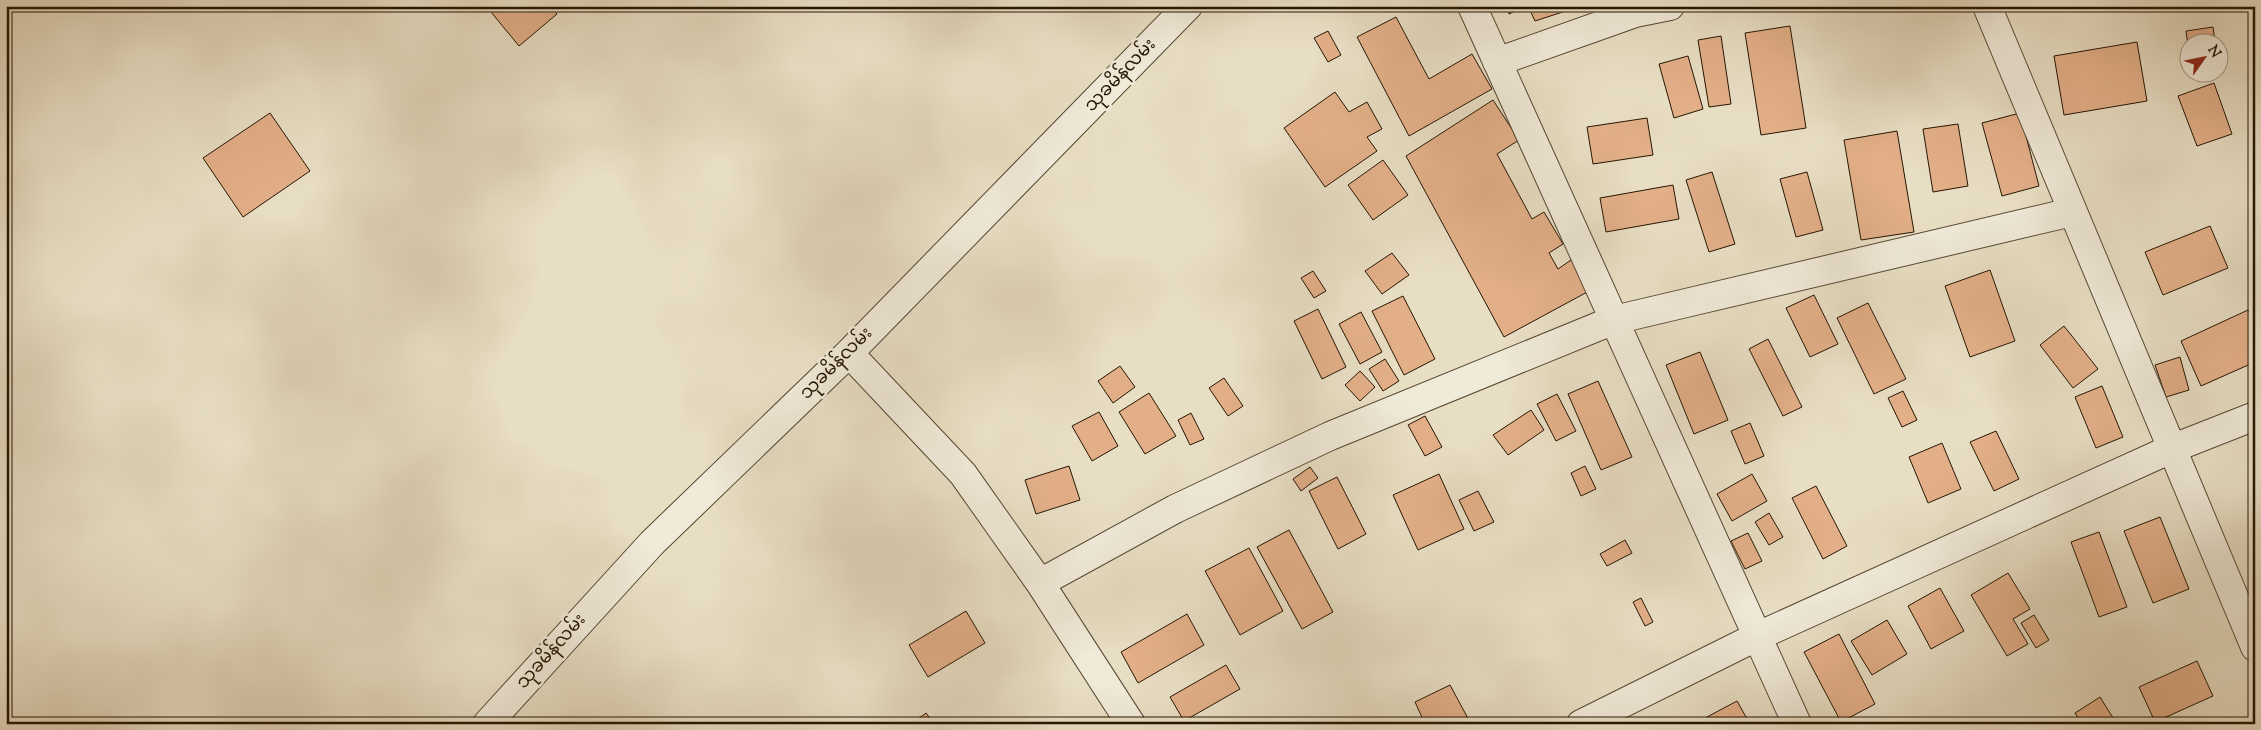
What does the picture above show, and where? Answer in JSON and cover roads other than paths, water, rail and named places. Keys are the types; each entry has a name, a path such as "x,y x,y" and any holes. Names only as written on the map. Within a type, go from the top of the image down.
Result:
{"street":[{"name":"သုခမိန်လမ်း","path":"487,724 652,543 849,353 1188,6"},
{"path":"1472,6 1796,724"},
{"path":"1497,62 1635,13 1670,6"},
{"path":"1988,6 2072,212 2255,647"},
{"path":"1040,583 1175,509 1330,436 1614,320 2072,212"},
{"path":"849,353 963,474 1040,583 1132,724"},
{"path":"1581,724 1756,637 2171,449 2255,416"}]}
